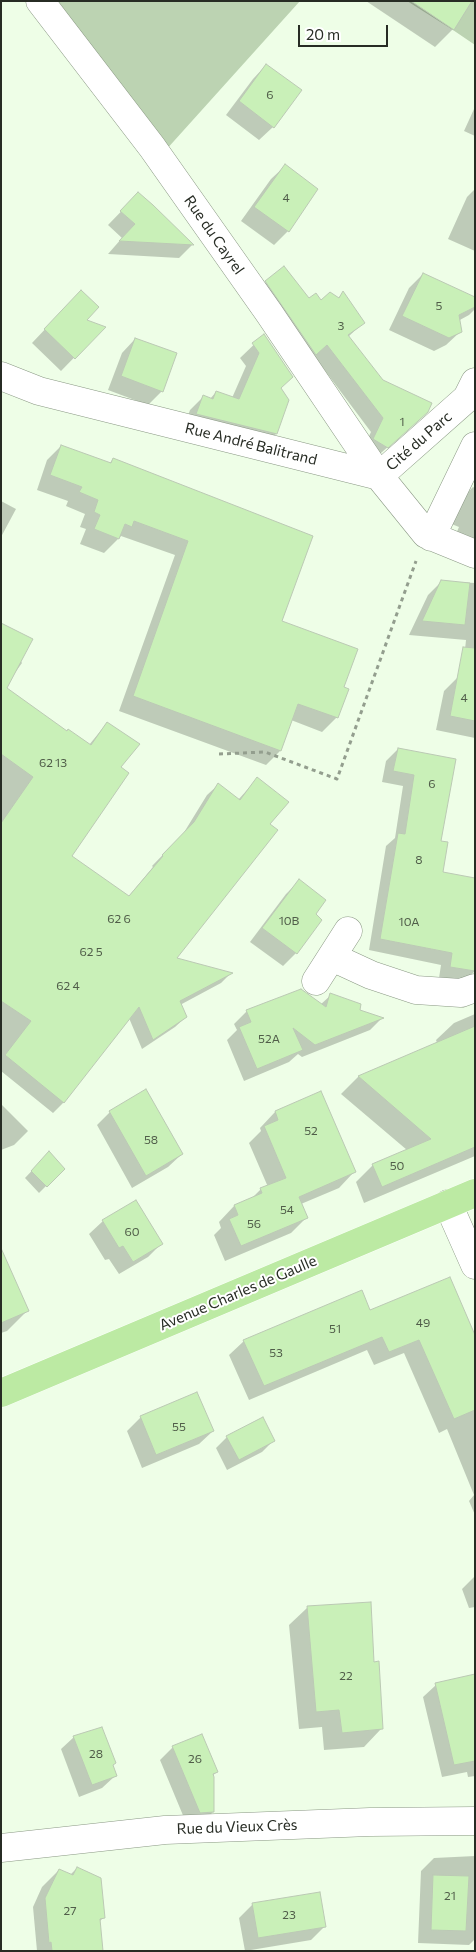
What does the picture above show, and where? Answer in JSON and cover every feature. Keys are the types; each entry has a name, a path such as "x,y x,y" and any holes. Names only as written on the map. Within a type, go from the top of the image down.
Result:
{"main road":[{"name":"Avenue Charles de Gaulle","path":"1,1393 475,1192"}],"street":[{"name":"Rue du Cayrel","path":"40,1 152,147 264,305 379,476"},
{"name":"Rue André Balitrand","path":"1,376 39,391 379,476"},
{"name":"Cité du Parc","path":"379,476 467,398 475,382"},
{"path":"428,536 475,446"},
{"path":"379,476 428,536 475,554"},
{"path":"316,981 348,930"},
{"path":"332,956 371,975 416,990 461,992 475,988"},
{"path":"448,1204 475,1265"},
{"name":"Rue du Vieux Crès","path":"1,1848 165,1830 370,1822 475,1821"}],"path":[{"path":"219,754 265,752 337,779 409,578 428,536"}],"green space":[{"path":"58,1 300,1 165,151"},
{"path":"407,1 475,1 475,45 453,30"}],"building":[{"path":"411,1 472,1 454,30"},
{"path":"266,64 302,90 274,128 239,101"},
{"path":"285,164 318,189 289,232 254,207"},
{"path":"138,192 194,245 119,241 135,224 120,211"},
{"path":"284,266 309,298 316,293 321,300 330,292 339,298 343,291 365,323 348,335 383,380 432,403 428,412 388,448 373,439 383,418 327,345 316,355 265,281"},
{"path":"423,273 475,297 475,307 459,315 462,332 449,338 402,316"},
{"path":"81,290 99,307 87,320 106,327 75,359 44,329"},
{"path":"264,334 293,377 281,388 289,400 277,434 196,414 203,395 213,399 216,391 239,399 259,353 252,343"},
{"path":"135,338 177,353 163,392 121,376"},
{"path":"61,445 111,463 113,458 313,536 282,621 358,649 344,687 349,689 338,718 298,704 281,751 133,696 188,541 134,521 132,527 125,524 119,539 94,529 100,515 94,512 98,500 79,492 82,487 50,475"},
{"path":"441,580 470,583 465,625 422,621"},
{"path":"1,623 33,639 7,688 67,731 68,729 91,745 107,722 140,744 121,767 129,773 72,856 129,896 162,855 194,822 218,783 240,800 257,777 289,802 270,824 278,830 177,958 233,973 180,1001 187,1017 153,1040 139,1007 64,1103 5,1055 31,1021 1,1001 1,823 33,777 1,754"},
{"path":"463,647 475,648 475,721 450,716"},
{"path":"398,748 456,759 441,841 448,842 443,872 475,878 475,971 450,967 452,953 380,939 398,833 405,834 414,775 393,771"},
{"path":"299,879 326,900 316,914 322,920 297,954 262,928"},
{"path":"301,989 326,1007 330,993 361,1004 360,1010 384,1018 315,1045 293,1028 303,1050 257,1069 239,1027 251,1022 246,1010"},
{"path":"475,1026 475,1147 382,1187 372,1164 431,1139 358,1076"},
{"path":"146,1089 183,1154 146,1176 109,1111"},
{"path":"321,1091 356,1172 299,1197 308,1218 241,1246 229,1219 238,1215 234,1205 262,1193 260,1188 286,1178 264,1126 278,1120 275,1111"},
{"path":"49,1151 65,1169 47,1187 31,1171"},
{"path":"136,1200 163,1244 133,1262 123,1246 119,1248 102,1220"},
{"path":"1,1248 29,1311 1,1323"},
{"path":"450,1277 475,1335 475,1410 454,1419 419,1340 389,1352 382,1337 264,1386 243,1340 362,1290 370,1310"},
{"path":"197,1392 214,1431 156,1455 140,1416"},
{"path":"263,1417 275,1441 239,1460 226,1436"},
{"path":"371,1602 374,1662 379,1661 383,1729 342,1733 339,1710 316,1712 307,1606"},
{"path":"475,1674 475,1761 454,1765 435,1683"},
{"path":"102,1727 116,1763 113,1765 117,1776 92,1785 73,1736"},
{"path":"202,1734 218,1772 213,1774 214,1812 200,1813 172,1746"},
{"path":"77,1867 101,1878 105,1918 100,1919 103,1951 52,1951 51,1942 49,1943 45,1898 59,1869 73,1875"},
{"path":"433,1875 469,1876 466,1931 431,1930"},
{"path":"320,1892 326,1927 258,1938 252,1903"}]}
